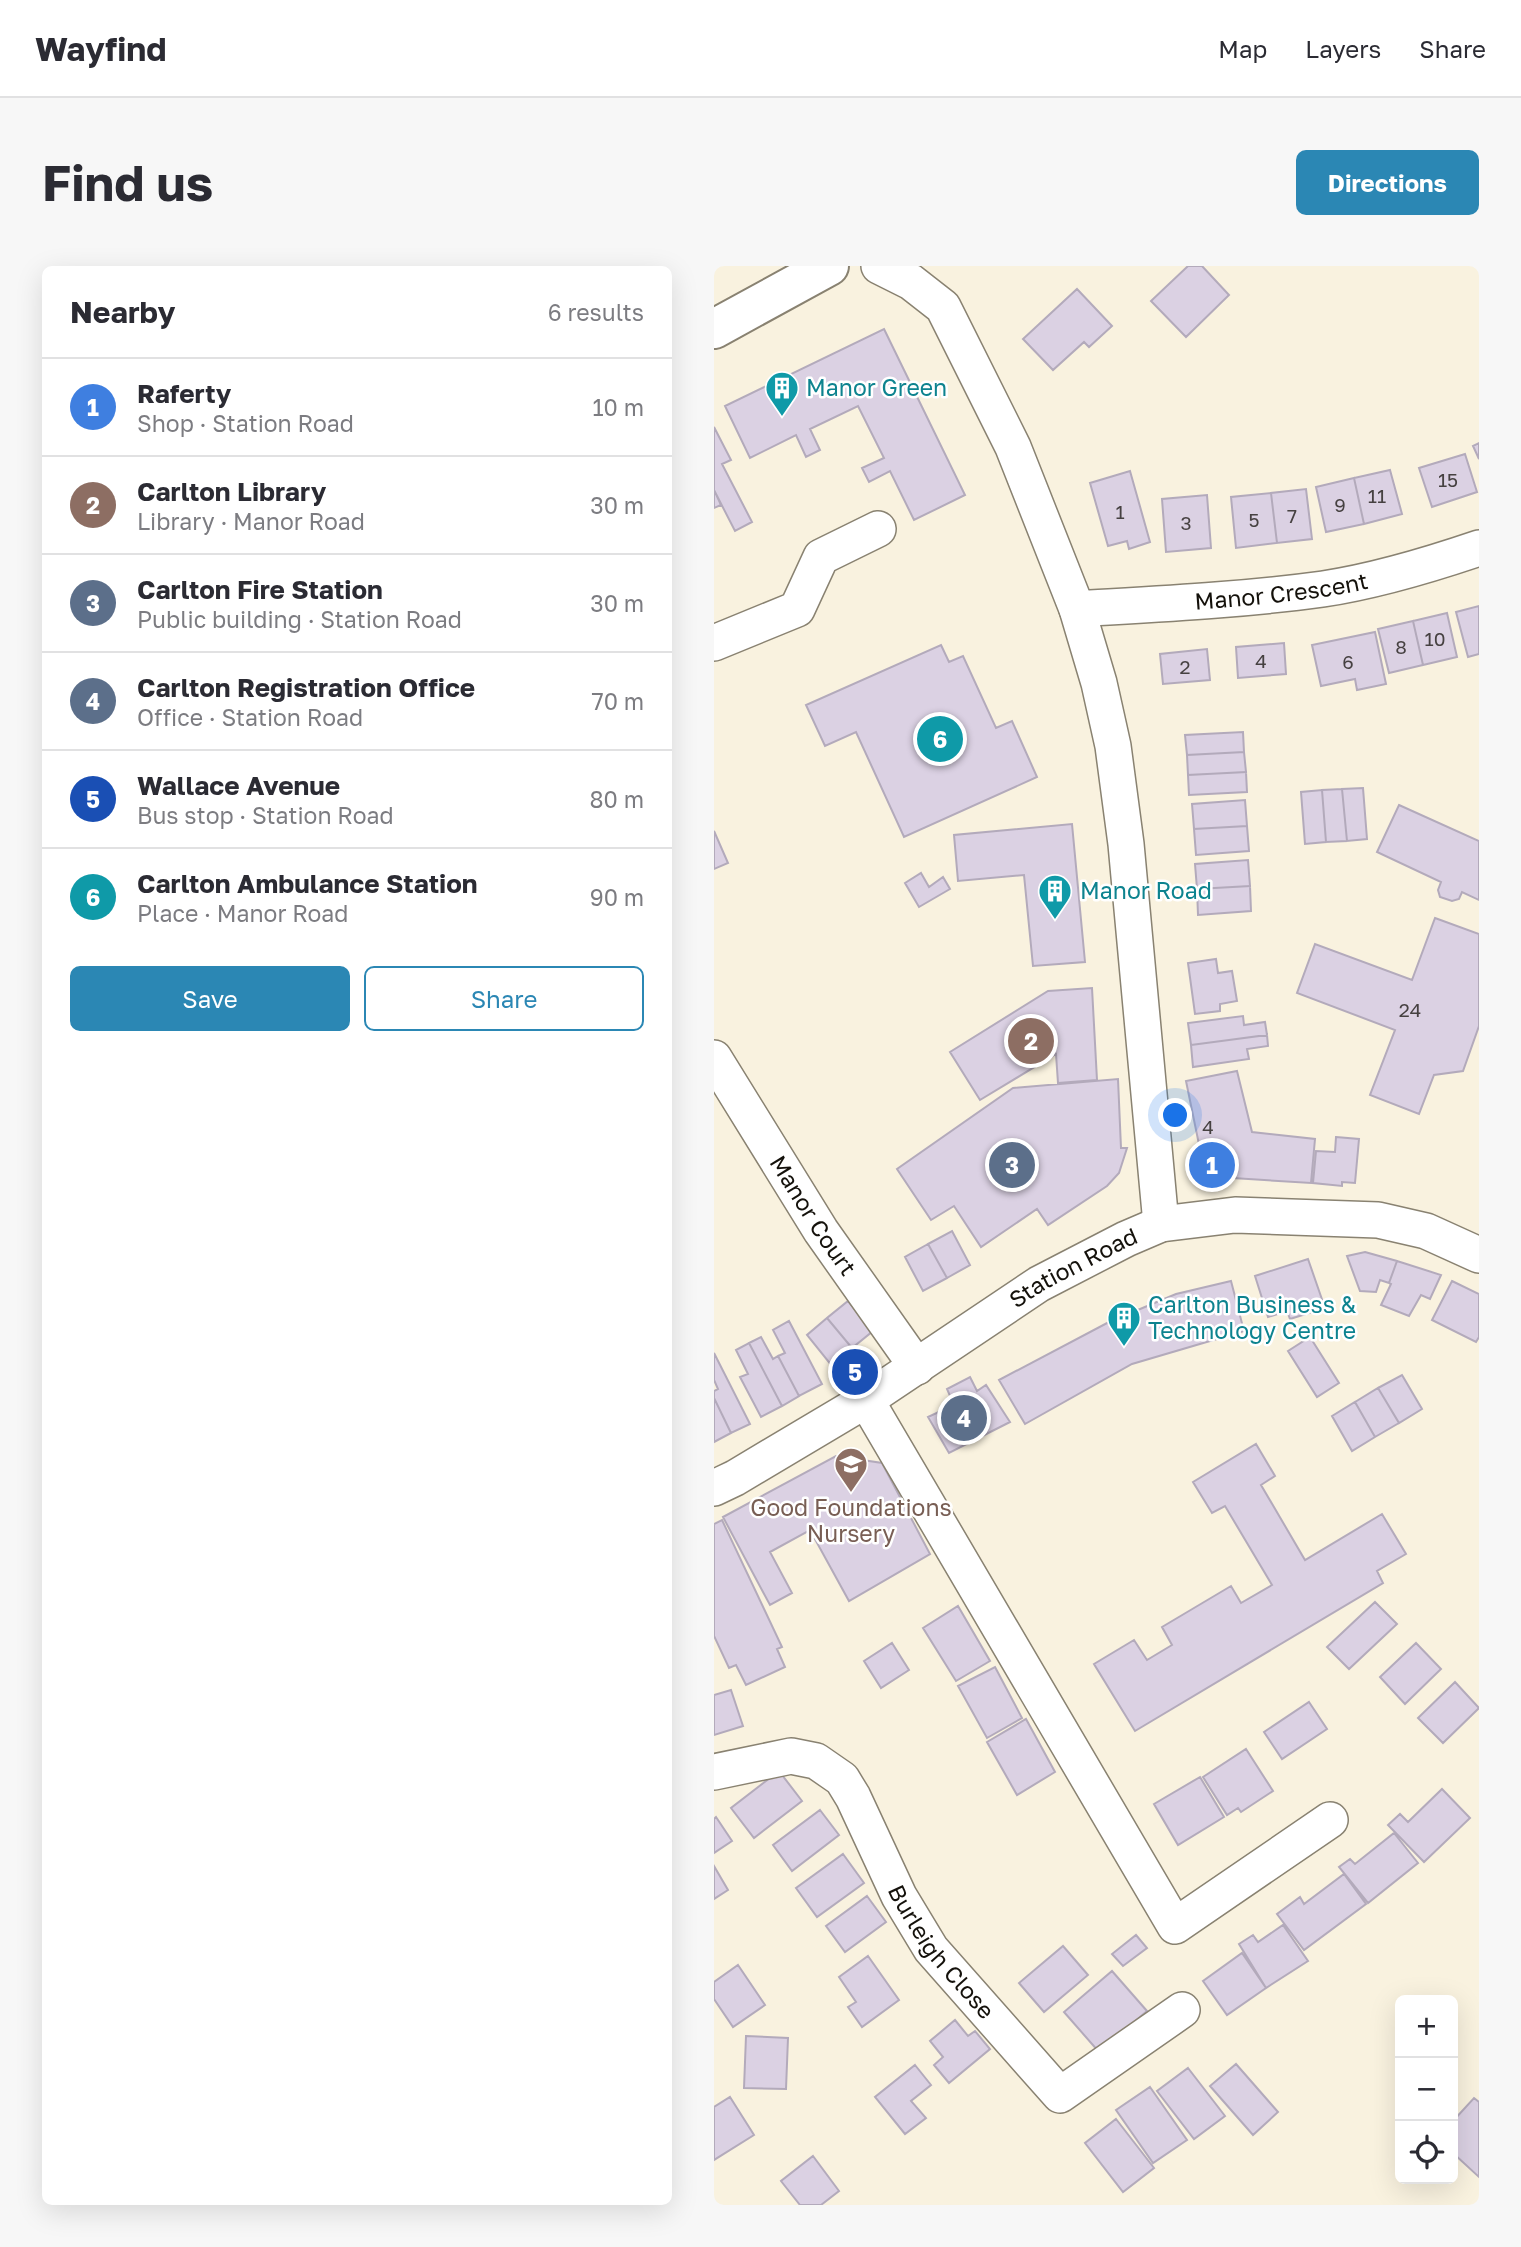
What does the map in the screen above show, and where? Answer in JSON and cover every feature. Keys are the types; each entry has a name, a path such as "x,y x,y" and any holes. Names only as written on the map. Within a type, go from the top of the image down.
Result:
{"main road":[{"path":"714,329 829,266"}],"street":[{"path":"879,266 911,282 943,307 1013,447 1077,610 1099,683 1113,746 1126,844 1161,1224"},
{"path":"714,643 797,609 821,556 878,529"},
{"name":"Manor Crescent","path":"1077,610 1325,588 1432,564 1479,548"},
{"name":"Manor Court","path":"714,1058 821,1231 917,1367"},
{"name":"Station Road","path":"714,1488 866,1400 1038,1284 1161,1224 1235,1215 1378,1220 1426,1231 1479,1255"},
{"path":"866,1400 1175,1926 1330,1819"},
{"name":"Burleigh Close","path":"714,1772 791,1756 816,1761 842,1779 899,1896 931,1949 1060,2095 1182,2010"}],"building":[{"path":"1188,266 1202,266 1229,295 1186,337 1151,301"},
{"path":"1077,289 1112,326 1089,347 1084,342 1053,370 1023,339"},
{"name":"Manor Green","path":"884,329 965,495 914,520 890,471 869,482 862,468 884,458 858,406 810,429 820,450 806,457 796,435 750,458 725,406"},
{"path":"714,427 731,460 722,464 752,522 735,531 714,490"},
{"path":"1479,443 1479,459 1473,446"},
{"path":"1465,454 1477,492 1432,507 1419,468"},
{"path":"1390,470 1402,514 1364,524 1354,478"},
{"path":"1130,471 1150,542 1129,549 1127,541 1108,546 1090,483"},
{"path":"1354,478 1364,524 1326,532 1316,487"},
{"path":"1306,489 1312,539 1277,543 1271,493"},
{"path":"714,490 721,505 714,508"},
{"path":"1271,493 1277,543 1236,548 1231,497"},
{"path":"1207,495 1211,548 1166,552 1162,499"},
{"path":"1479,606 1479,654 1468,657 1456,612"},
{"path":"1447,613 1457,657 1423,665 1413,621"},
{"path":"1413,621 1423,665 1389,673 1378,629"},
{"path":"1375,632 1386,684 1357,690 1355,679 1321,686 1312,645"},
{"path":"1284,643 1286,674 1238,678 1236,647"},
{"path":"941,645 949,662 963,656 996,728 1012,721 1037,777 904,837 856,732 825,746 806,705"},
{"path":"1207,649 1210,680 1163,684 1160,654"},
{"path":"1243,732 1244,752 1187,755 1185,735"},
{"path":"1244,752 1246,772 1188,775 1187,755"},
{"path":"1246,772 1247,792 1189,795 1188,775"},
{"path":"1363,788 1367,839 1347,841 1342,789"},
{"path":"1342,789 1347,841 1326,842 1322,790"},
{"path":"1322,790 1326,842 1305,844 1301,792"},
{"path":"1245,800 1247,826 1194,829 1192,804"},
{"path":"1399,805 1479,841 1479,900 1462,892 1459,899 1452,901 1440,897 1438,890 1441,882 1377,852"},
{"name":"Manor Road","path":"1072,824 1085,962 1033,966 1024,875 958,881 954,835"},
{"path":"1247,826 1249,851 1196,855 1194,829"},
{"path":"714,831 728,863 714,869"},
{"path":"1248,860 1250,886 1197,889 1195,864"},
{"path":"921,873 929,887 943,877 950,889 919,907 905,883"},
{"path":"1250,886 1251,911 1198,915 1197,889"},
{"path":"1435,918 1479,934 1479,1026 1463,1071 1434,1075 1419,1114 1370,1095 1395,1030 1297,993 1315,944 1412,980"},
{"path":"1216,959 1218,973 1232,971 1237,1001 1220,1004 1220,1011 1195,1014 1188,963"},
{"path":"1092,988 1097,1080 1058,1083 1056,1054 980,1100 950,1052 1048,991"},
{"path":"1243,1016 1244,1025 1265,1022 1267,1035 1191,1045 1188,1023"},
{"path":"1267,1035 1268,1046 1247,1049 1249,1059 1193,1067 1191,1045"},
{"path":"1237,1071 1252,1132 1315,1139 1311,1183 1217,1177 1203,1164 1186,1081"},
{"path":"1118,1079 1121,1148 1127,1148 1119,1173 1107,1186 1048,1225 1037,1209 981,1247 954,1206 931,1220 897,1169 1013,1088"},
{"path":"1336,1137 1359,1139 1355,1183 1342,1182 1342,1186 1313,1183 1316,1151 1335,1152"},
{"path":"952,1231 970,1265 947,1278 928,1244"},
{"path":"928,1244 947,1278 923,1291 905,1257"},
{"path":"1365,1252 1397,1261 1389,1283 1380,1280 1376,1292 1360,1291 1347,1256"},
{"path":"1308,1259 1325,1308 1290,1319 1287,1311 1268,1317 1255,1276"},
{"path":"1397,1261 1441,1275 1430,1299 1421,1295 1409,1316 1381,1305 1391,1284 1389,1283"},
{"name":"Carlton Business & Technology Centre","path":"1231,1281 1244,1331 1132,1364 1025,1424 999,1380 1109,1322 1176,1294"},
{"path":"1452,1281 1479,1294 1479,1337 1476,1342 1432,1320"},
{"path":"848,1301 873,1331 852,1348 827,1318"},
{"path":"827,1318 852,1348 832,1366 807,1335"},
{"path":"789,1321 822,1384 799,1396 778,1356 785,1353 773,1330"},
{"path":"761,1337 773,1359 778,1356 799,1396 782,1406 749,1343"},
{"path":"1310,1337 1339,1383 1317,1397 1288,1351"},
{"path":"749,1343 782,1406 761,1417 740,1377 748,1374 736,1350"},
{"path":"714,1353 750,1424 731,1433 714,1398 714,1391 718,1389 714,1380"},
{"path":"1402,1375 1422,1409 1399,1423 1378,1388"},
{"path":"970,1377 977,1391 986,1385 1010,1422 949,1453 928,1417 954,1405 947,1389"},
{"path":"1378,1388 1399,1423 1375,1437 1355,1402"},
{"path":"714,1398 731,1433 714,1442"},
{"path":"1355,1402 1375,1437 1352,1451 1332,1416"},
{"path":"1256,1444 1275,1476 1261,1485 1305,1560 1382,1514 1406,1554 1377,1571 1383,1583 1135,1731 1094,1664 1134,1640 1147,1660 1172,1645 1162,1627 1231,1586 1241,1603 1272,1585 1225,1506 1212,1513 1193,1482"},
{"path":"836,1456 882,1463 930,1554 849,1601 810,1530 770,1552 792,1593 770,1605 723,1517"},
{"path":"722,1520 782,1647 777,1649 785,1667 746,1685 736,1665 729,1668 714,1636 714,1524"},
{"path":"1375,1602 1397,1624 1349,1669 1327,1647"},
{"path":"958,1606 990,1661 956,1681 923,1628"},
{"path":"892,1643 909,1670 881,1688 864,1661"},
{"path":"1416,1643 1441,1669 1405,1704 1380,1677"},
{"path":"995,1667 1022,1718 987,1738 958,1686"},
{"path":"1455,1682 1479,1708 1443,1743 1418,1718"},
{"path":"731,1690 743,1726 714,1735 714,1695"},
{"path":"1309,1702 1327,1729 1282,1759 1264,1732"},
{"path":"1026,1719 1055,1772 1017,1795 987,1742"},
{"path":"1246,1749 1273,1791 1241,1812 1238,1808 1227,1815 1203,1777"},
{"path":"779,1771 802,1801 754,1838 731,1808"},
{"path":"1200,1777 1224,1817 1178,1845 1154,1804"},
{"path":"1442,1789 1470,1818 1424,1862 1388,1825 1400,1814 1408,1822"},
{"path":"820,1810 839,1835 792,1871 773,1845"},
{"path":"716,1817 732,1841 714,1853 714,1819"},
{"path":"1394,1833 1418,1863 1368,1903 1339,1867 1350,1859 1355,1864"},
{"path":"843,1854 864,1883 817,1917 796,1888"},
{"path":"714,1866 728,1890 714,1899"},
{"path":"1344,1874 1366,1904 1304,1950 1277,1914 1300,1897 1304,1904"},
{"path":"867,1896 886,1922 845,1952 826,1926"},
{"path":"1283,1925 1308,1961 1266,1988 1239,1944 1253,1935 1258,1942"},
{"path":"1136,1935 1147,1948 1123,1966 1112,1954"},
{"path":"1063,1946 1088,1975 1044,2012 1019,1983"},
{"path":"1242,1953 1266,1988 1227,2015 1203,1981"},
{"path":"868,1956 899,2000 862,2027 848,2007 856,2002 839,1977"},
{"path":"738,1965 765,2005 733,2027 714,1999 714,1982"},
{"path":"1112,1971 1147,2011 1099,2052 1064,2012"},
{"path":"955,2020 968,2036 975,2031 990,2049 949,2083 934,2065 943,2057 930,2041"},
{"path":"746,2036 788,2038 786,2089 744,2088"},
{"path":"1236,2064 1278,2112 1253,2135 1210,2086"},
{"path":"915,2065 931,2085 911,2101 926,2118 905,2134 875,2097"},
{"path":"1188,2068 1225,2116 1194,2139 1157,2091"},
{"path":"1150,2087 1187,2140 1153,2163 1116,2110"},
{"path":"730,2097 754,2135 714,2160 714,2107"},
{"path":"1474,2098 1479,2102 1479,2177 1458,2158 1458,2116"},
{"path":"1116,2119 1154,2168 1123,2192 1085,2143"},
{"path":"813,2156 839,2191 821,2205 800,2205 781,2181"}],"place":[{"name":"Manor Green","path":"782,418"},
{"name":"Carlton Ambulance Station","path":"940,739"},
{"name":"Manor Road","path":"1055,921"},
{"name":"Carlton Library","path":"1031,1041"},
{"name":"Carlton Fire Station","path":"1012,1165"},
{"name":"Raferty","path":"1212,1165"},
{"name":"Carlton Business & Technology Centre","path":"1124,1348"},
{"name":"Wallace Avenue","path":"855,1372"},
{"name":"Carlton Registration Office","path":"964,1418"},
{"name":"Good Foundations Nursery","path":"851,1494"}]}
